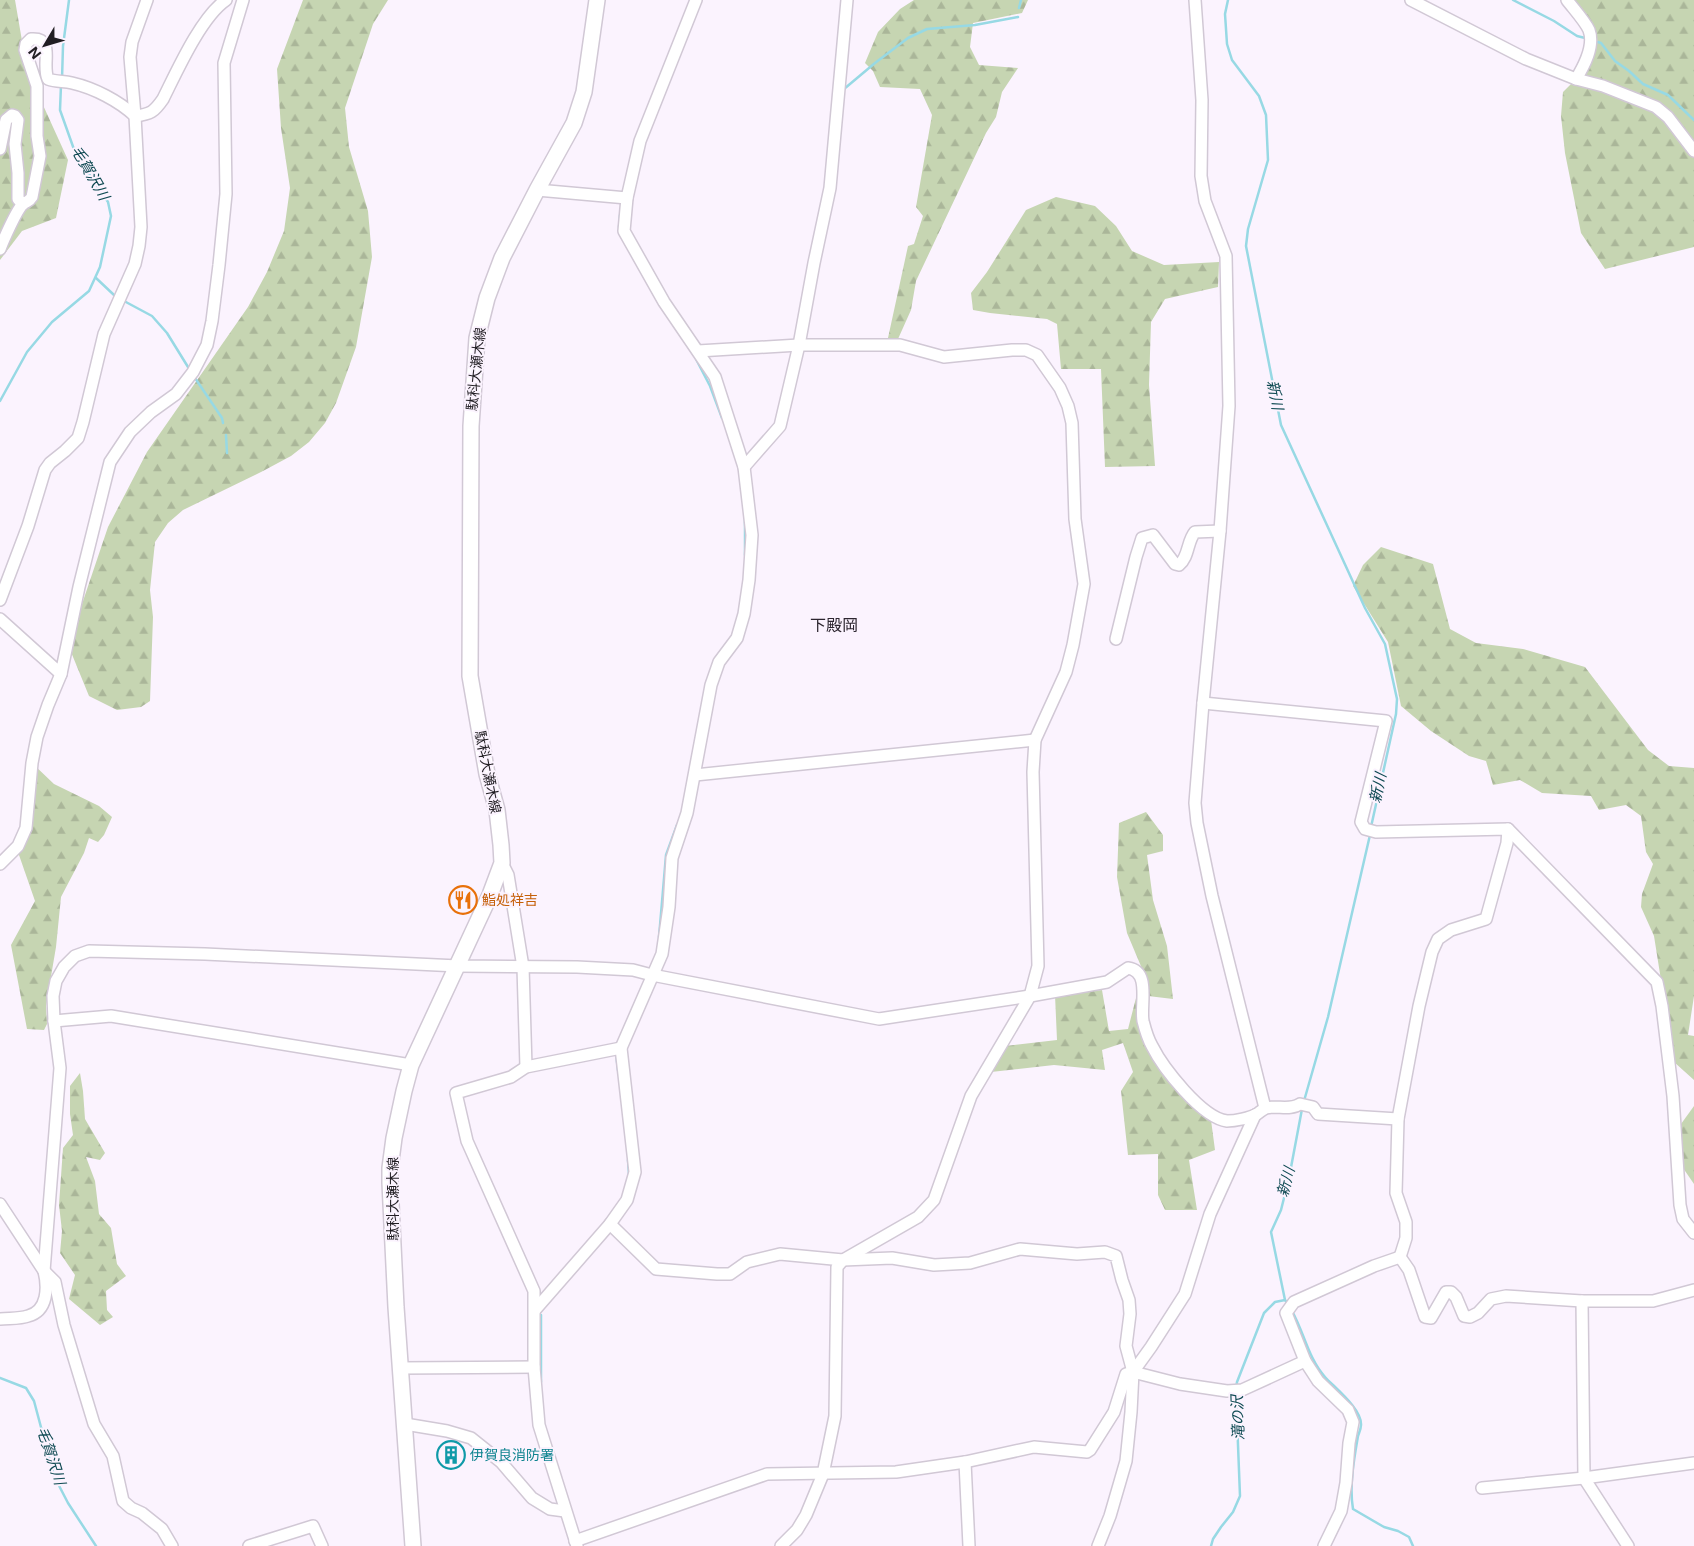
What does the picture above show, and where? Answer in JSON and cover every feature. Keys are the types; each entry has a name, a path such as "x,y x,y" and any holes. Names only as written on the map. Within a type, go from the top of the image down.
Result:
{"main road":[{"name":"駄科大瀬木線","path":"413,1546 391,1222 390,1168 404,1091 411,1066 490,895 502,863 502,845 497,810 487,774 470,676 471,426 477,338 487,298 502,258 574,124 584,92 598,0"}],"street":[{"path":"0,600 28,526 46,470 50,463 78,438 104,334 112,312 135,264 139,246 140,227 135,116 130,57 132,42 147,0"},
{"path":"0,249 23,204 29,201 32,196 40,156 37,136 37,86 25,50 26,44 31,39 38,38 44,42 47,51 45,73 48,79 68,82 112,98 135,116 146,115 156,110 163,99 206,19 226,0"},
{"path":"0,864 18,846 26,828 32,763 37,737 61,674 110,462 130,432 151,412 176,394 193,372 207,345 212,321 226,194 224,63 243,0"},
{"path":"535,1310 610,1224 627,1200 635,1172 618,1048 662,954 669,907 672,858 687,813 711,685 719,662 737,638 749,580 752,535 744,467 715,377 664,302 624,231 627,198 640,141 696,0"},
{"path":"744,467 780,426 800,345 814,263 830,188 847,0"},
{"path":"1195,0 1202,100 1201,176 1205,200 1226,256 1229,406 1220,532 1195,803 1197,823 1212,896 1265,1108"},
{"path":"1411,0 1526,59 1576,79 1603,86 1660,110 1668,117 1694,151"},
{"path":"1567,0 1589,30 1590,43 1585,63 1576,79"},
{"path":"0,149 6,120 12,115 15,116 18,120 15,144 18,199 23,204"},
{"path":"537,190 627,198"},
{"path":"698,351 800,345 900,345 944,357 1012,350 1026,350 1037,355 1060,388 1068,406 1072,423 1075,519 1084,584 1066,672 1035,740 1033,772 1038,966 1030,996 971,1096 934,1200 918,1217 843,1260 837,1267 835,1416 823,1474 806,1515 797,1530 781,1546"},
{"path":"1116,639 1142,538 1153,536 1175,564 1179,564 1183,562 1190,537 1195,532 1220,532"},
{"path":"0,619 61,674"},
{"path":"1203,703 1386,721 1361,822 1370,830 1508,829 1657,982 1662,1006 1673,1096 1680,1205 1683,1219 1694,1233"},
{"path":"695,775 1035,740"},
{"path":"1400,1257 1406,1238 1406,1222 1396,1193 1398,1119 1419,1006 1432,952 1438,939 1451,930 1486,919 1507,843 1508,829"},
{"path":"502,863 508,876 523,967 526,1067"},
{"path":"0,1319 28,1317 39,1310 45,1298 47,1282 44,1271 60,1068 54,1022 53,996 56,981 64,967 75,956 89,951 458,966 576,967 633,970 879,1019 1107,982 1128,968 1134,968 1143,984 1143,1020 1151,1046 1182,1089 1206,1111 1225,1120 1255,1115 1265,1108 1304,1106 1313,1108 1318,1114 1398,1119"},
{"path":"54,1022 111,1016 411,1066"},
{"path":"618,1048 526,1067 511,1077 456,1093 467,1141 534,1291 534,1367 539,1425 576,1544 767,1474 896,1472 965,1462 1034,1447 1087,1452 1114,1412 1126,1374 1133,1372 1180,1384 1230,1391 1242,1390 1305,1361"},
{"path":"1133,1372 1185,1294 1210,1214 1255,1115"},
{"path":"0,1204 44,1271 56,1282 64,1325 94,1424 113,1456 124,1500 131,1508 142,1512 162,1529 172,1546"},
{"path":"610,1224 656,1269 730,1274 747,1262 780,1254 843,1260 892,1258 934,1266 970,1263 1020,1249 1077,1254 1106,1252 1116,1256 1129,1300 1130,1314 1126,1346 1133,1372 1131,1412 1126,1461 1110,1516 1098,1546"},
{"path":"1400,1257 1410,1270 1425,1317 1431,1318 1446,1292 1451,1292 1456,1297 1464,1316 1470,1318 1490,1299 1506,1296 1582,1301 1653,1301 1694,1290"},
{"path":"1324,1546 1340,1510 1346,1483 1349,1443 1353,1422 1348,1410 1318,1380 1305,1361 1289,1308 1374,1266 1400,1257"},
{"path":"1582,1301 1584,1478 1628,1546"},
{"path":"401,1368 534,1367"},
{"path":"404,1424 447,1431 471,1438 502,1462 532,1498 550,1509 565,1511"},
{"path":"965,1462 969,1546"},
{"path":"1482,1488 1584,1478 1694,1463"},
{"path":"249,1546 313,1526 322,1546"}],"green space":[{"path":"0,0 15,0 27,70 68,160 56,218 22,231 0,260"},
{"path":"303,0 388,0 373,24 345,108 349,147 368,211 372,257 356,347 336,403 325,423 309,442 291,456 183,510 168,523 155,542 150,590 153,617 150,701 141,707 117,710 89,696 71,652 82,604 108,527 147,452 248,307 267,272 284,231 290,188 281,128 277,69"},
{"path":"914,0 1028,0 1022,13 973,23 970,47 979,65 1018,68 1002,92 996,117 986,133 916,281 911,310 898,339 888,338 908,246 914,244 923,216 916,207 932,115 920,89 880,87 873,71 865,63 878,32 900,9"},
{"path":"1567,0 1694,0 1694,247 1605,269 1581,233 1565,153 1561,116 1563,92 1576,79 1590,43"},
{"path":"1056,197 1095,206 1116,226 1132,251 1164,265 1219,262 1218,287 1165,299 1151,322 1149,385 1155,466 1105,467 1101,369 1061,369 1057,324 1047,319 973,310 971,293 987,272 1026,210"},
{"path":"1381,547 1433,564 1450,629 1476,643 1523,649 1585,667 1648,750 1669,766 1694,768 1694,996 1688,1035 1694,1036 1694,1080 1674,1062 1654,936 1641,907 1642,894 1653,864 1646,852 1641,816 1626,805 1599,810 1591,796 1542,793 1520,780 1493,785 1486,761 1469,756 1431,731 1401,706 1388,642 1353,586 1363,565"},
{"path":"32,763 54,784 99,806 112,817 104,835 98,842 89,838 84,853 61,897 56,947 46,1006 47,1024 44,1030 27,1029 11,945 35,901 19,855"},
{"path":"1146,812 1163,835 1163,851 1147,855 1153,900 1167,946 1173,999 1148,996 1141,1038 1172,1086 1211,1120 1215,1150 1189,1160 1197,1210 1165,1210 1158,1195 1158,1154 1128,1155 1121,1091 1133,1072 1123,1043 1102,1050 1105,1070 1054,1065 991,1072 1006,1046 1057,1040 1055,995 1102,990 1109,1031 1128,1029 1143,971 1127,933 1117,877 1119,823"},
{"path":"80,1073 85,1119 105,1153 100,1160 86,1157 95,1181 99,1214 111,1228 117,1264 126,1276 106,1291 107,1310 113,1317 100,1325 69,1299 75,1275 60,1253 62,1231 59,1205 63,1148 73,1135 70,1114 70,1086"},
{"path":"1694,1106 1694,1184 1683,1168 1681,1124"}],"waterway":[{"name":"毛賀沢川","path":"62,79 63,46 69,0"},
{"path":"1019,8 1021,0"},
{"name":"新川","path":"1228,0 1225,14 1227,44 1232,60 1259,96 1266,115 1268,160 1248,229 1246,246 1281,425 1365,608 1385,644 1397,699 1396,714 1371,827"},
{"path":"1513,0 1554,21 1577,36 1585,38"},
{"path":"844,89 908,38 927,29 975,25 1018,17"},
{"path":"1598,42 1601,43 1615,61 1643,84 1668,95 1694,120"},
{"name":"毛賀沢川","path":"0,401 27,352 52,322 89,291 100,267 111,216 108,202 76,155 60,110 61,85"},
{"path":"619,227 620,215"},
{"path":"96,278 114,295"},
{"path":"124,301 152,316 167,333 188,367"},
{"path":"696,359 710,386 722,418"},
{"path":"195,378 222,418 223,423"},
{"path":"226,435 227,453"},
{"path":"745,518 745,555"},
{"path":"659,937 666,855 677,825"},
{"name":"新川","path":"1304,1101 1328,1017 1370,835"},
{"path":"616,1053 618,1070"},
{"name":"新川","path":"1288,1304 1285,1300 1271,1232 1281,1210 1302,1109"},
{"path":"628,1160 629,1174"},
{"name":"滝の沢","path":"1236,1388 1264,1313 1275,1302 1285,1300"},
{"name":"新川","path":"1292,1311 1319,1370 1353,1406 1360,1419 1361,1426 1352,1472 1353,1509 1384,1527 1409,1537 1413,1546"},
{"path":"541,1315 541,1382"},
{"name":"毛賀沢川","path":"0,1378 26,1388 34,1401 54,1476 68,1503 96,1546"},
{"name":"滝の沢","path":"1211,1546 1213,1539 1233,1512 1240,1496 1236,1394"}],"place":[{"name":"鮨処祥吉","path":"463,900"},
{"name":"伊賀良消防署","path":"451,1455"}],"district":[{"name":"下殿岡","path":"834,625"}]}
